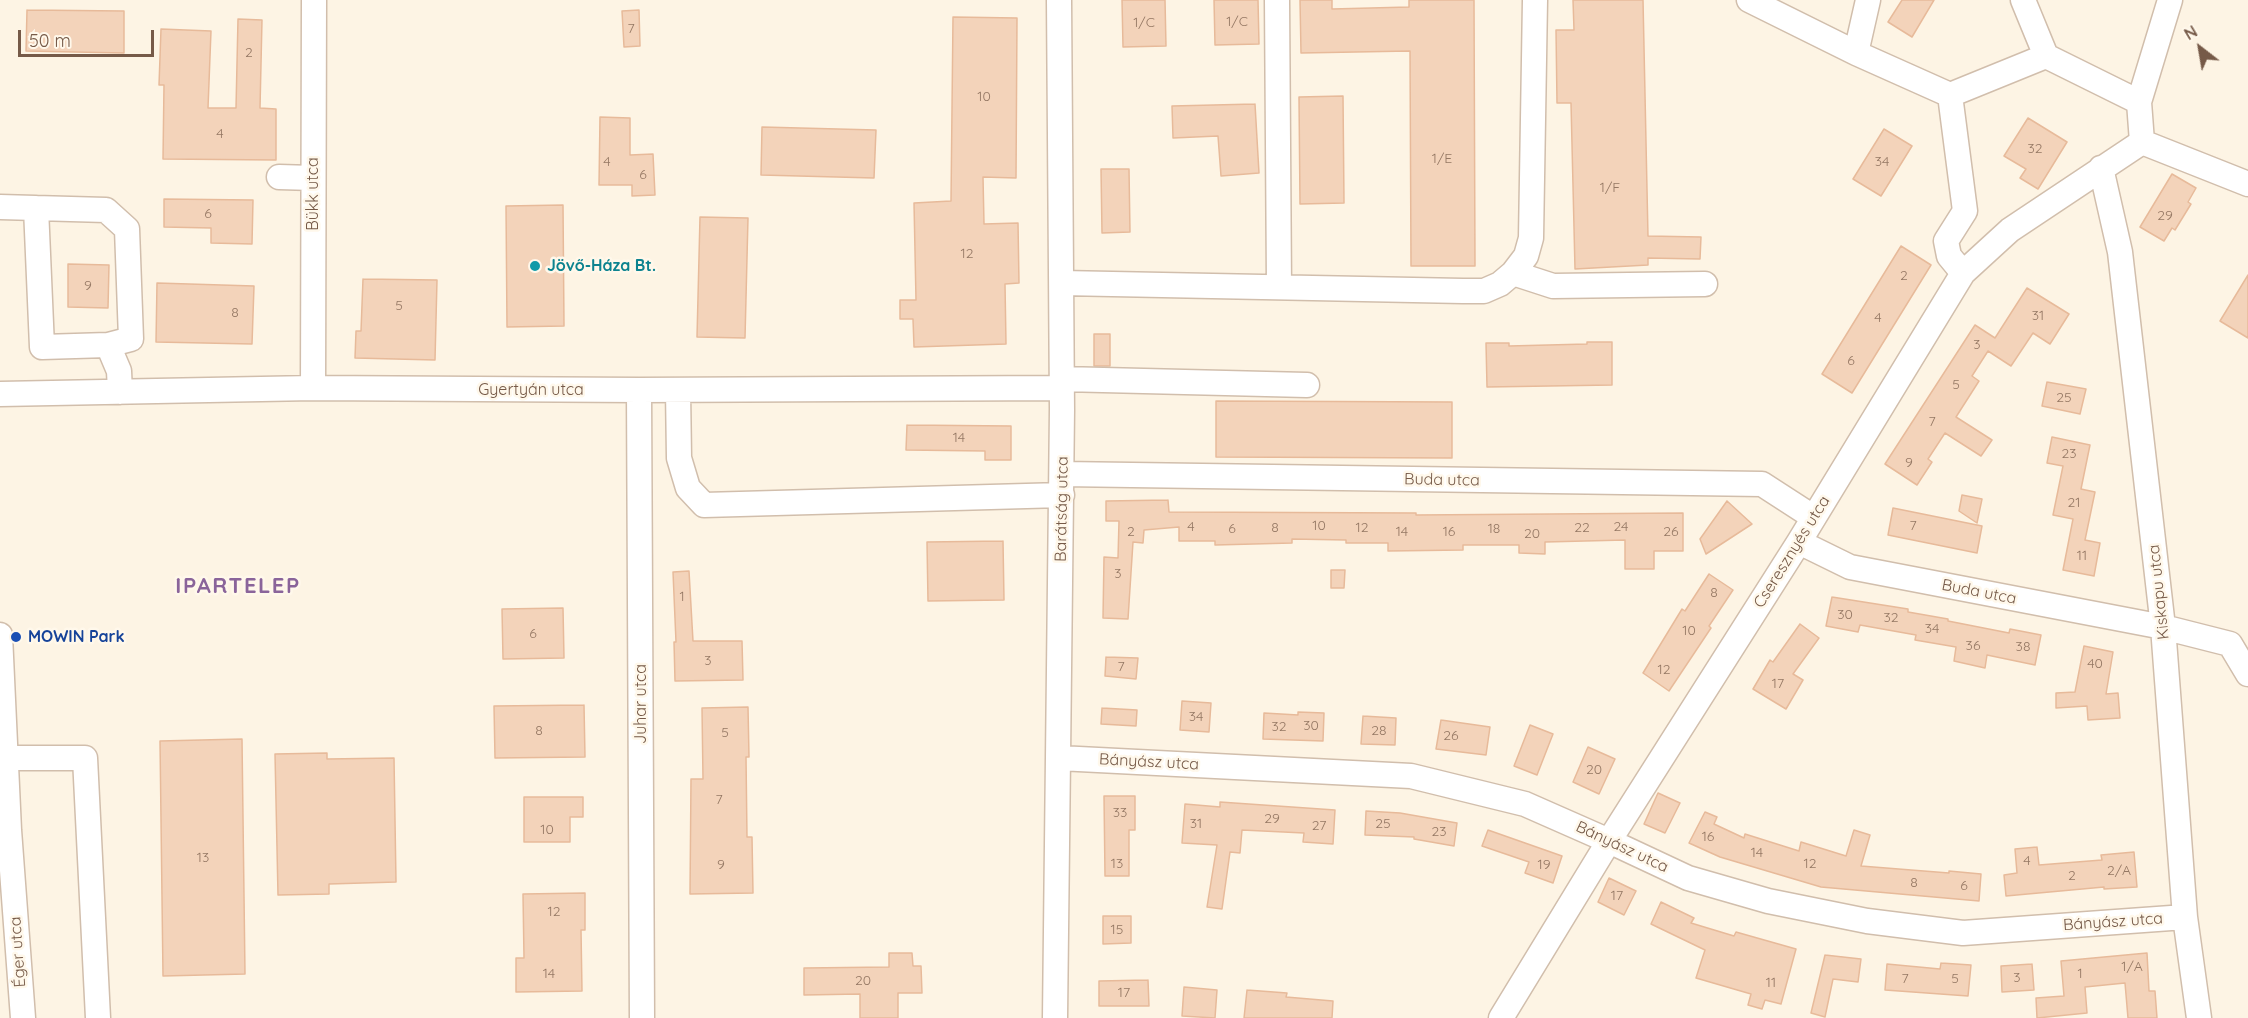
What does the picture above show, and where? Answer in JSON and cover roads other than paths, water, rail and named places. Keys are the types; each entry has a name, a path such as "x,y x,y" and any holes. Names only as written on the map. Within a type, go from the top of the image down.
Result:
{"street":[{"name":"Bükk utca","path":"313,388 314,0"},
{"name":"Barátság utca","path":"1055,1018 1062,485 1059,0"},
{"path":"1277,0 1279,287"},
{"path":"1062,283 1484,291 1500,284 1514,273 1526,256 1531,238 1535,0"},
{"path":"1749,0 1856,53 1950,95 2046,56"},
{"path":"1856,53 1868,0"},
{"path":"2023,0 2046,56 2139,102"},
{"path":"2170,0 2139,102 2142,142 2248,184"},
{"path":"1950,95 1965,211 1946,241 1948,256 1963,273"},
{"name":"Cseresznyés utca","path":"1501,1018 1799,542 1963,273 2010,230 2142,142"},
{"name":"Kiskapu utca","path":"2101,168 2120,252 2163,627 2184,917 2199,1018"},
{"path":"279,177 313,178"},
{"path":"0,207 36,208 106,210 127,229 131,339 108,345 42,347 36,208"},
{"path":"1514,273 1553,286 1705,284"},
{"path":"108,345 118,371 120,392"},
{"name":"Gyertyán utca","path":"0,394 313,388 678,390 1062,383 1307,385"},
{"name":"Juhar utca","path":"639,390 642,1018"},
{"name":"Buda utca","path":"678,390 679,458 688,488 704,505 1062,485 1762,484 1813,517"},
{"name":"Buda utca","path":"1799,542 1850,567 2163,627 2230,644 2248,674"},
{"name":"Éger utca","path":"0,635 22,1018"},
{"path":"6,758 85,758 98,1018"},
{"name":"Bányász utca","path":"1059,758 1411,776 1525,804 1688,878 1768,901 1867,921 1963,933 2184,917"}],"place":[{"name":"Jövő-Háza Bt.","path":"535,266"},
{"name":"MOWIN Park","path":"16,637"}],"district":[{"name":"IPARTELEP","path":"238,586"}]}
